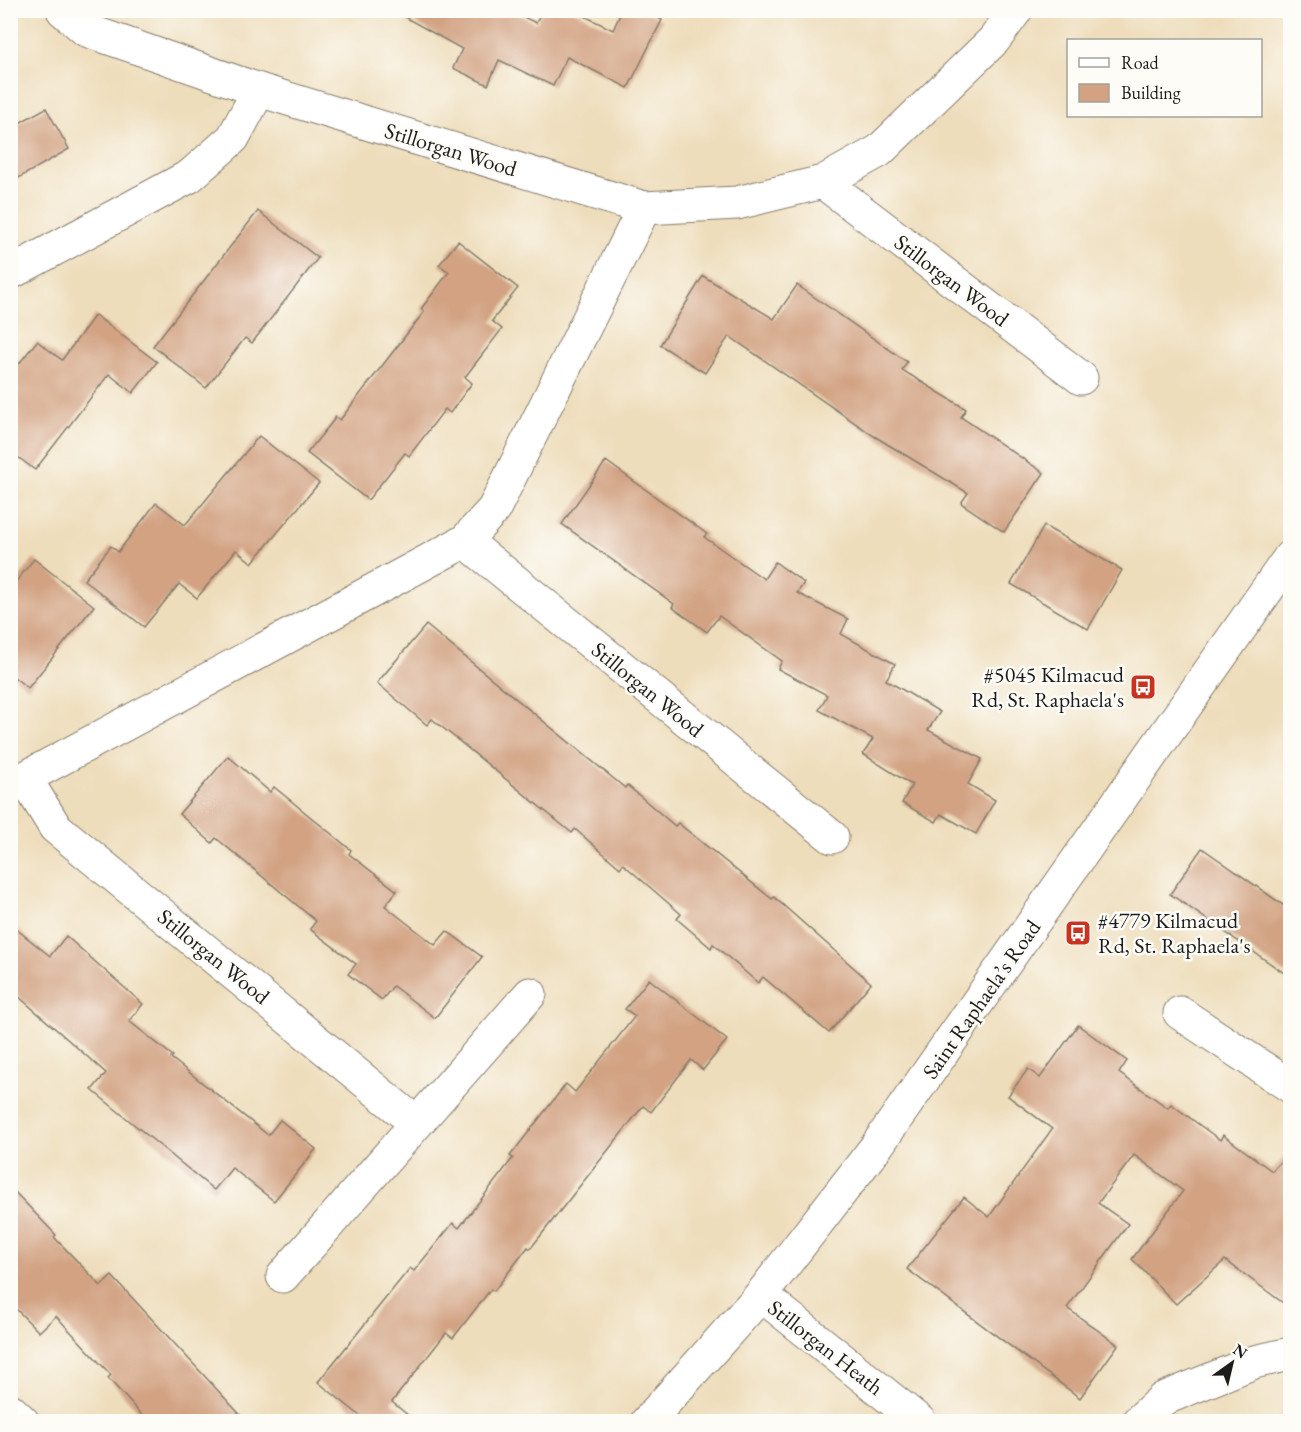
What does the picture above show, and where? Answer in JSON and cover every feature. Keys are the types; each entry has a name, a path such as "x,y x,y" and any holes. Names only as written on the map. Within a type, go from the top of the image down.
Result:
{"street":[{"name":"Stillorgan Wood","path":"63,10 86,30 259,90 644,208 737,203 823,182 879,151 994,39 1016,10"},
{"path":"10,273 190,176 233,138 259,90"},
{"name":"Stillorgan Wood","path":"823,182 1081,378"},
{"name":"Stillorgan Wood","path":"416,1123 56,827 18,782 465,541 494,509 644,208"},
{"name":"Stillorgan Wood","path":"465,541 832,837"},
{"name":"Saint Raphaela’s Road","path":"646,1422 761,1295 889,1128 1289,562"},
{"path":"283,1276 530,994"},
{"path":"1180,1013 1290,1086"},
{"name":"Stillorgan Heath","path":"761,1295 920,1422"},
{"path":"1138,1422 1163,1399 1254,1362 1290,1354"},
{"path":"10,1410 23,1422"}],"building":[{"path":"392,10 509,10 536,23 542,10 572,10 613,30 622,10 643,10 662,20 628,88 567,57 553,86 499,60 488,85 453,68 462,49"},
{"path":"46,108 69,149 10,183 10,128"},
{"path":"258,211 318,258 252,343 245,338 206,388 153,346"},
{"path":"458,241 518,288 492,321 502,329 465,377 472,383 450,413 445,409 409,456 405,453 368,500 307,453 336,417 340,420 424,312 421,309 449,272 439,265"},
{"path":"703,276 774,319 797,285 907,362 902,370 966,409 961,417 1044,473 1004,532 961,503 968,493 874,436 729,336 705,373 660,345"},
{"path":"95,315 157,362 133,393 109,374 35,470 10,451 10,375 37,341 62,360"},
{"path":"259,436 319,483 252,563 236,550 197,598 179,584 144,627 84,580 111,546 118,552 156,503 185,525"},
{"path":"606,461 707,534 704,537 764,579 775,562 804,583 797,593 848,619 841,634 895,664 886,680 940,712 928,730 982,759 968,784 995,800 976,834 941,814 936,822 902,803 912,785 863,754 873,739 819,710 827,695 778,669 782,661 719,616 707,632 672,607 674,604 562,524"},
{"path":"1044,526 1122,570 1088,629 1011,584"},
{"path":"34,559 94,606 28,688 10,674 10,589"},
{"path":"426,625 625,788 627,785 675,826 678,823 772,899 774,897 871,983 829,1033 763,977 758,983 713,944 711,948 677,919 681,914 623,864 620,868 575,829 572,833 432,719 427,725 377,683"},
{"path":"228,756 270,792 274,787 351,850 349,854 397,891 385,906 435,945 447,931 482,957 435,1018 393,986 382,1000 348,974 356,964 310,929 316,921 216,838 212,843 179,814"},
{"path":"1202,848 1290,910 1290,977 1170,894"},
{"path":"10,924 50,956 66,936 143,1004 129,1021 173,1056 171,1058 268,1135 280,1120 316,1149 274,1201 232,1168 214,1190 92,1090 106,1073 10,989"},
{"path":"649,979 727,1040 703,1070 691,1060 651,1112 643,1106 494,1291 491,1289 453,1338 446,1333 392,1402 416,1422 368,1422 318,1382 410,1268 414,1271 453,1223 459,1228 513,1158 510,1156 566,1084 575,1092 635,1016 625,1009"},
{"path":"1078,1025 1127,1061 1119,1073 1168,1108 1171,1104 1220,1140 1223,1135 1272,1171 1290,1151 1290,1308 1225,1260 1176,1304 1132,1259 1183,1191 1134,1155 1098,1203 1128,1224 1067,1308 1118,1345 1080,1398 907,1269 964,1197 989,1217 1052,1129 1008,1096 1028,1069 1040,1078"},
{"path":"10,1187 101,1286 112,1276 247,1422 148,1422 108,1378 111,1375 56,1316 39,1332 10,1303"}],"place":[{"name":"#5045 Kilmacud Rd, St. Raphaela's","path":"1143,687"},
{"name":"#4779 Kilmacud Rd, St. Raphaela's","path":"1078,933"}]}
